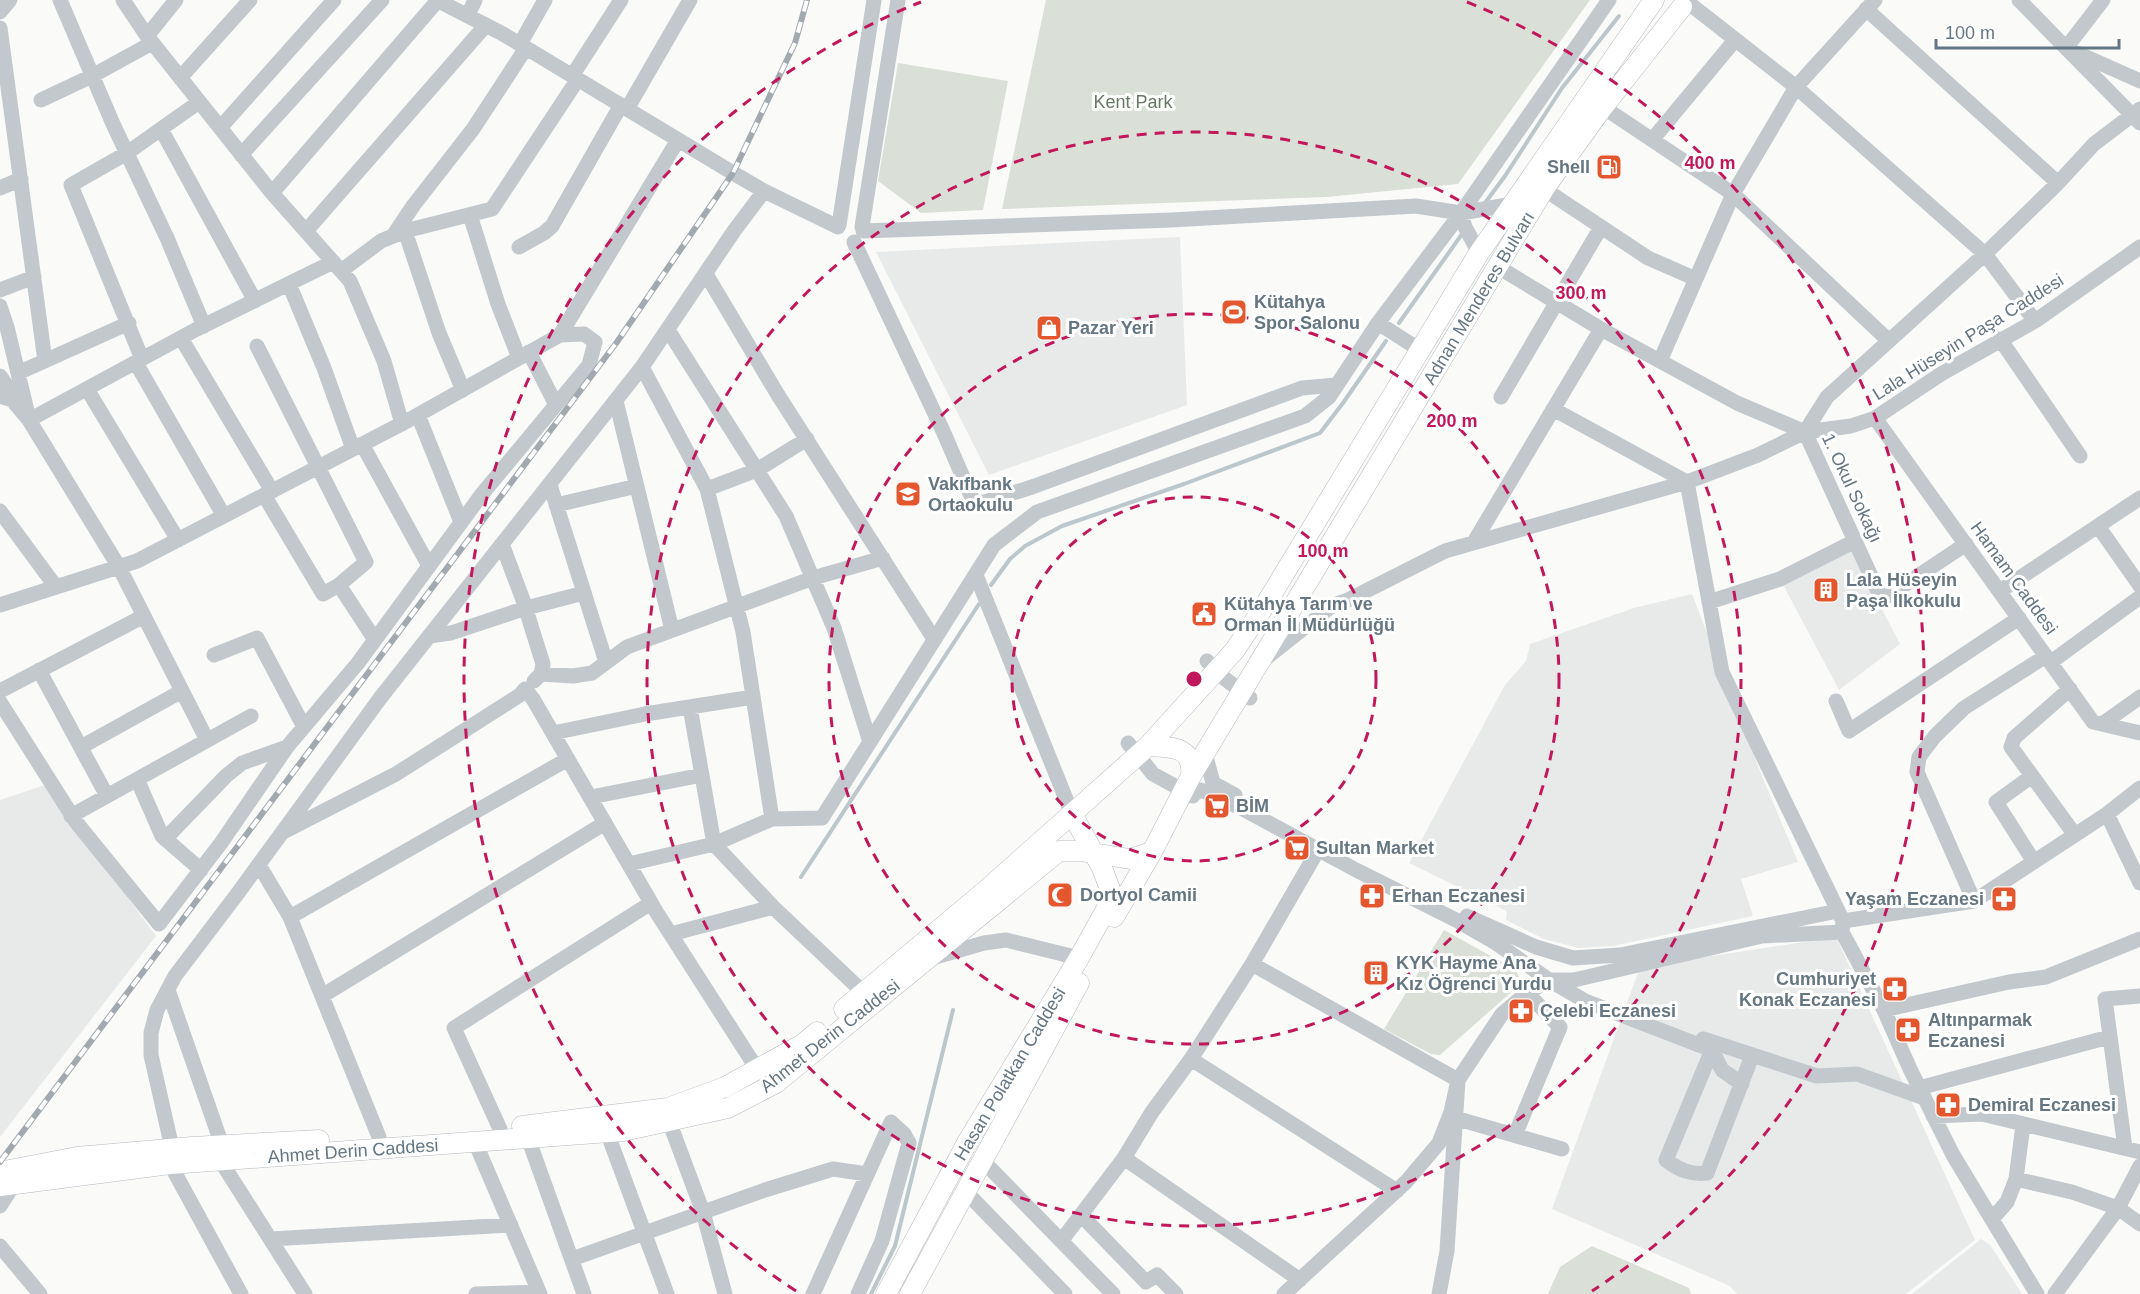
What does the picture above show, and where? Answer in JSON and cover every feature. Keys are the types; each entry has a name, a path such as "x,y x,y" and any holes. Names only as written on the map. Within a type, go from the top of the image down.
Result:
{"main road":[{"name":"Adnan Menderes Bulvarı","path":"1235,650 1267,602 1479,253 1654,0"},
{"name":"Adnan Menderes Bulvarı","path":"1259,664 1544,189 1603,107 1683,3"},
{"name":"Ahmet Derin Caddesi","path":"221,1153 379,1137 472,1132 668,1108 724,1087 803,1044 864,993 1072,814 1138,748 1212,666 1235,650"},
{"path":"1152,852 1188,792 1205,753 1246,695 1259,664"},
{"path":"1138,748 1172,747 1185,753 1192,764 1188,792"},
{"path":"1072,814 1094,854"},
{"name":"Ahmet Derin Caddesi","path":"5,1181 171,1156 475,1142 623,1131 728,1108 776,1083 1059,850 1080,850 1130,859 1152,852"},
{"name":"Hasan Polatkan Caddesi","path":"910,1294 981,1160 1152,852"},
{"name":"Hasan Polatkan Caddesi","path":"886,1294 968,1141 1079,958 1113,897 1094,854"}],"street":[{"path":"0,12 10,0"},
{"path":"60,0 204,326"},
{"path":"123,0 180,78 272,193 350,281 384,361 402,424"},
{"path":"41,100 92,76 150,39 176,0"},
{"path":"180,78 250,0"},
{"path":"220,128 334,0"},
{"path":"242,155 382,0"},
{"path":"468,15 475,0"},
{"path":"463,390 399,233 413,206 473,129 523,46 545,0"},
{"path":"29,420 255,300 289,284 337,267 381,241 399,233 492,210 621,0"},
{"path":"519,247 552,226 690,0"},
{"path":"874,0 839,226 840,237 846,242 859,233 1172,220 1416,206 1461,213 1513,204"},
{"path":"859,233 898,0"},
{"path":"629,864 714,844 772,819 822,818 994,545 1037,513 1305,416 1329,397 1378,323 1461,213 1609,0"},
{"path":"1259,664 1333,606 1445,551 1687,482 1758,454 1804,432 1827,397 1985,254 2058,183 2094,144 2137,116 2019,0"},
{"path":"2066,48 2103,0"},
{"path":"272,193 445,2 523,46 764,191 839,226"},
{"path":"1683,3 1796,87 1985,254 2035,321"},
{"path":"1659,361 1733,194 1796,87 1870,4 2058,183"},
{"path":"306,231 486,25"},
{"path":"0,28 45,361"},
{"path":"1652,140 1735,40"},
{"path":"2066,48 2140,81"},
{"path":"199,102 127,153 71,184 129,323 139,361 224,516"},
{"path":"1603,107 1733,194 1888,340"},
{"path":"161,129 255,300"},
{"path":"560,335 678,140"},
{"path":"0,188 21,179"},
{"path":"1544,189 1648,258 1696,279"},
{"path":"241,1294 171,1156 151,1055 151,1033 157,1010 175,976 381,697 642,367 734,231 764,191"},
{"path":"1461,213 1479,253"},
{"path":"470,215 498,304 524,355 556,405"},
{"path":"839,226 842,221 856,219 859,233 975,505 1032,487 1302,388 1336,386"},
{"path":"1501,397 1601,226"},
{"name":"Lala Hüseyin Paşa Caddesi","path":"1804,432 1851,426 1875,418 1941,374 2035,321 2140,247"},
{"path":"1498,267 1659,361 1737,403 1804,432"},
{"path":"706,274 934,639"},
{"path":"0,290 34,277"},
{"path":"289,284 358,447 429,566"},
{"path":"0,306 29,420"},
{"path":"18,373 129,323"},
{"path":"1378,323 1420,351"},
{"path":"1474,542 1601,329"},
{"path":"668,330 786,516 834,628 870,742"},
{"path":"0,605 137,561 402,424 560,335 584,334 595,342 589,365 482,494 375,640 287,747 201,870 159,924 71,816 0,702"},
{"path":"181,338 323,594 339,585 366,562 257,346"},
{"path":"2000,339 2080,456"},
{"path":"642,367 706,489 743,632 772,819"},
{"path":"0,376 119,567 207,740"},
{"path":"87,389 178,540"},
{"path":"0,396 12,400 29,420"},
{"path":"616,400 672,630"},
{"path":"1553,409 1687,482"},
{"path":"418,415 461,522"},
{"name":"Hamam Caddesi","path":"1875,418 2093,722 2140,733"},
{"name":"1. Okul Sokağı","path":"1804,432 1882,600 1966,544"},
{"path":"706,489 757,470 807,439"},
{"path":"1687,482 1722,672 1933,1116 1953,1155 2037,1294"},
{"path":"550,485 606,662"},
{"path":"556,505 637,486"},
{"path":"2000,591 2140,498"},
{"path":"0,511 56,587"},
{"path":"2098,526 2140,586"},
{"path":"1709,602 1780,579 1855,541"},
{"path":"282,832 396,774 520,694 541,674 543,664 526,608 502,544"},
{"path":"541,674 573,676 592,673 627,647 813,578 883,558"},
{"path":"975,575 1072,814"},
{"path":"339,585 375,640"},
{"path":"429,636 451,633 526,608 584,593"},
{"path":"1974,901 1917,772 1919,757 1935,736 1964,708 2048,659 2140,597"},
{"path":"0,691 144,616"},
{"path":"1836,701 1849,731 2019,618"},
{"path":"214,655 257,638 304,727"},
{"path":"1212,666 1246,695"},
{"path":"39,670 107,796"},
{"path":"525,689 591,797 651,903 757,1069"},
{"path":"2070,689 2014,738 2011,747 2074,835"},
{"path":"81,747 182,691"},
{"path":"553,733 645,714 753,697"},
{"path":"2102,724 2140,697"},
{"path":"690,707 714,844 773,907 864,993"},
{"path":"71,816 251,716"},
{"path":"165,839 219,783 242,763 287,747"},
{"path":"1138,748 1153,774 1188,792 1201,790 1231,803 1456,920 1586,1001 1714,1047 1817,1076 1857,1074 1922,1093 2109,1037"},
{"path":"1205,753 1213,783 1466,915 1536,947 1574,957 1620,955 1974,901 2107,814 2140,788"},
{"path":"290,917 568,759"},
{"path":"591,797 702,775"},
{"path":"2032,776 1996,802 2034,862"},
{"path":"137,779 153,820 165,839 201,870"},
{"path":"2107,814 2140,883"},
{"path":"322,996 605,823"},
{"path":"1062,1240 1124,1158 1152,1112 1191,1059 1252,964 1318,850"},
{"path":"259,865 290,917 379,1137"},
{"path":"500,1129 454,1028 651,903"},
{"path":"671,934 773,907"},
{"path":"1284,1294 1397,1191 1439,1143 1451,1112 1458,1080 1502,1014 1527,993 1549,980 1574,980 1762,936 1841,921"},
{"path":"1884,1010 2008,982 2046,977 2140,939"},
{"path":"926,960 984,943 1006,940 1079,958"},
{"path":"1529,967 1536,947"},
{"path":"1574,957 1574,980 1589,995 1609,1000 1714,1047 1722,1070 1742,1084"},
{"path":"1252,964 1458,1080"},
{"path":"168,990 221,1153 305,1294"},
{"path":"1515,1135 1560,1027 1527,993"},
{"path":"2125,1148 2105,999 2140,996"},
{"path":"1714,1047 1666,1160 1676,1168 1694,1174 1707,1173 1752,1056"},
{"path":"1191,1059 1397,1191"},
{"path":"1439,1294 1447,1251 1458,1080"},
{"path":"1933,1116 1982,1114 2140,1152"},
{"path":"1455,1118 1562,1149"},
{"path":"669,1121 703,1212 725,1294"},
{"path":"813,1294 891,1122 904,1134 909,1143 882,1241 858,1294"},
{"path":"1992,1219 2007,1202 2016,1179 2022,1125"},
{"path":"607,1132 667,1294"},
{"path":"528,1138 584,1294"},
{"path":"475,1142 540,1293 476,1294"},
{"path":"1124,1158 1300,1280"},
{"path":"981,1160 1113,1294"},
{"path":"2055,1294 2118,1208 2140,1166"},
{"path":"572,1259 765,1190 832,1169 867,1174"},
{"path":"2016,1179 2072,1192 2118,1208 2140,1224"},
{"path":"0,1206 5,1181"},
{"path":"965,1191 1065,1294"},
{"path":"1081,1215 1146,1282 1157,1275 1176,1294"},
{"path":"271,1239 511,1226"},
{"path":"0,1246 40,1294"}],"shaded area":[{"name":"Pazar Yeri","path":"1180,237 1187,405 989,475 876,252"},
{"path":"1848,544 1900,644 1839,690 1780,579"},
{"path":"1692,594 1762,776 1798,862 1741,879 1753,916 1613,946 1579,948 1544,939 1506,920 1507,911 1409,863 1505,685 1526,661 1530,644 1634,608"},
{"path":"45,785 156,936 0,1137 0,800"},
{"path":"1836,937 1975,1240 1906,1294 1737,1294 1730,1286 1552,1209 1640,967"},
{"path":"1981,1239 1990,1245 2022,1294 1912,1294"}],"green space":[{"name":"Kent Park","path":"1046,0 1590,0 1458,184 1327,197 1002,209"},
{"path":"898,63 1008,81 983,210 921,213 878,181"},
{"path":"1444,930 1516,970 1519,977 1516,988 1440,1055 1431,1054 1384,1029"},
{"path":"1592,1246 1689,1288 1691,1294 1548,1294 1560,1267"}],"waterway":[{"path":"1485,203 1562,88 1619,16"},
{"path":"1399,323 1462,234"},
{"path":"991,585 1010,559 1025,546 1062,526 1184,484 1320,433 1386,341"},
{"path":"801,877 979,604"},
{"path":"871,1294 895,1246 953,1010"}],"railway":[{"path":"0,1162 617,342 733,173 795,43 807,0"}],"place":[{"name":"Shell","path":"1609,167"},
{"name":"Kütahya Spor Salonu","path":"1234,312"},
{"name":"Pazar Yeri","path":"1049,328"},
{"name":"Vakıfbank Ortaokulu","path":"908,494"},
{"name":"Lala Hüseyin Paşa İlkokulu","path":"1826,590"},
{"name":"Kütahya Tarım ve Orman İl Müdürlüğü","path":"1204,614"},
{"name":"BİM","path":"1217,806"},
{"name":"Sultan Market","path":"1297,848"},
{"name":"Dortyol Camii","path":"1060,895"},
{"name":"Erhan Eczanesi","path":"1372,896"},
{"name":"Yaşam Eczanesi","path":"2004,899"},
{"name":"KYK Hayme Ana Kız Öğrenci Yurdu","path":"1376,973"},
{"name":"Cumhuriyet Konak Eczanesi","path":"1895,989"},
{"name":"Çelebi Eczanesi","path":"1521,1011"},
{"name":"Altınparmak Eczanesi","path":"1908,1030"},
{"name":"Demiral Eczanesi","path":"1948,1105"}]}
